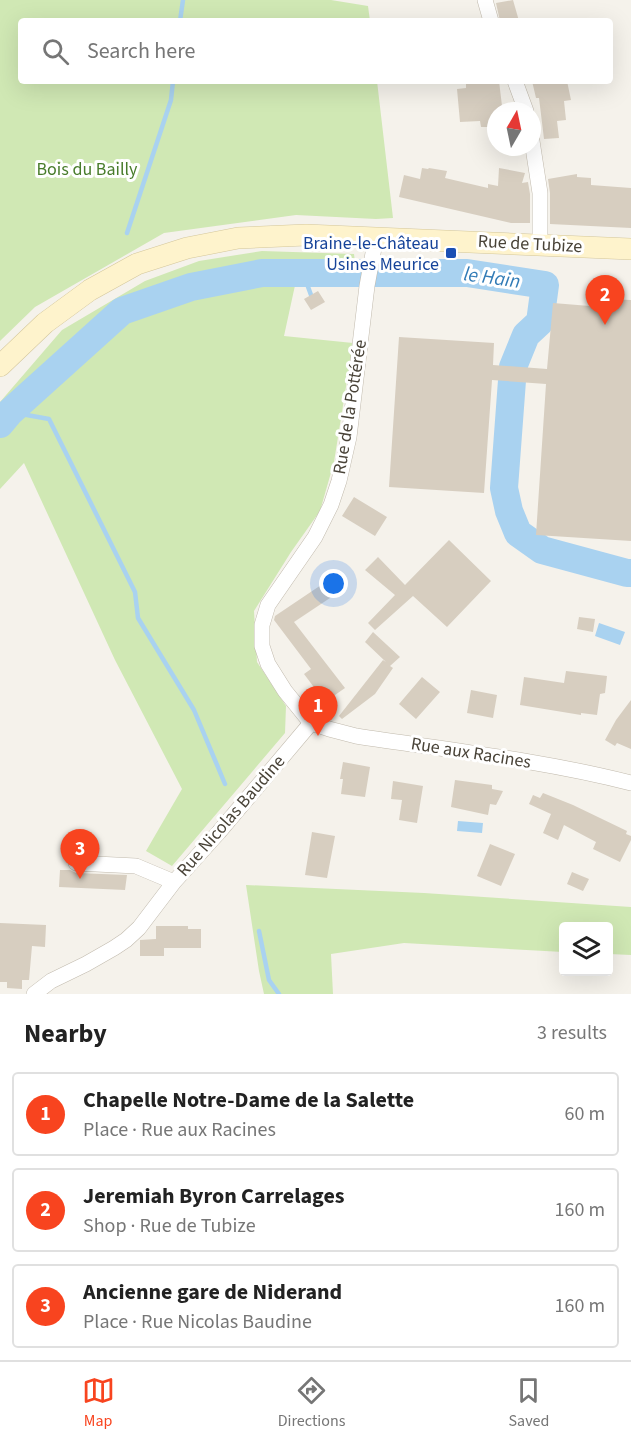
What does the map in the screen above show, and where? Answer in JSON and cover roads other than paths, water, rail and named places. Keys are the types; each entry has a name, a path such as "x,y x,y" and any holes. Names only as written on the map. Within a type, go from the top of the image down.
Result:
{"main road":[{"name":"Rue de Tubize","path":"0,366 54,316 90,290 137,264 187,248 238,238 306,235 631,249"}],"street":[{"path":"485,0 490,18"},
{"path":"516,84 523,102"},
{"path":"534,156 540,193 540,245"},
{"name":"Rue de la Pottérée","path":"310,723 285,691 268,663 262,645 262,625 267,605 315,537 331,506 339,481 349,437 367,286 376,237"},
{"name":"Rue aux Racines","path":"310,723 356,736 521,761 631,783"},
{"name":"Rue Nicolas Baudine","path":"34,994 51,981 86,964 126,940 148,917 174,882 310,723"},
{"name":"Rue Nicolas Baudine","path":"76,863 136,866 174,882"}],"water":[{"path":"599,623 625,632 620,645 595,636"},
{"path":"458,821 483,823 482,833 457,831"}],"waterway":[{"path":"180,18 183,0"},
{"path":"127,233 171,100 173,84"},
{"name":"le Hain","path":"0,424 10,412 122,311 191,287 262,273 467,273 545,285 540,322 526,335 513,367 504,488 509,511 518,533 542,550 631,573"},
{"path":"303,273 311,295"},
{"path":"10,412 49,419 135,592 138,618 194,710 225,784"},
{"path":"259,931 269,980 279,994"}],"place":[{"name":"Braine-le-Château Usines Meurice","path":"451,253"},
{"name":"Jeremiah Byron Carrelages","path":"605,325"},
{"name":"Chapelle Notre-Dame de la Salette","path":"318,736"},
{"name":"Ancienne gare de Niderand","path":"80,879"}],"park label":[{"name":"Bois du Bailly","path":"87,169"}]}
